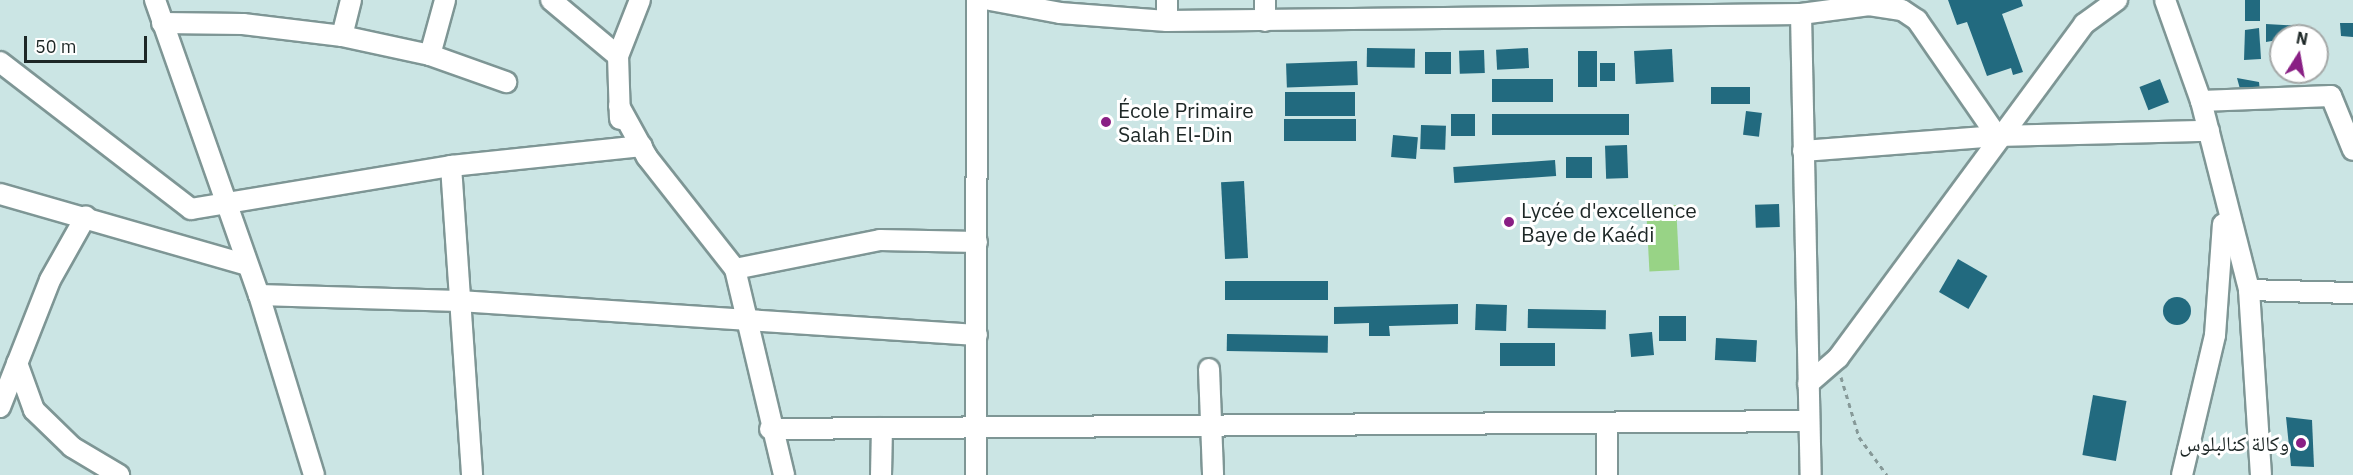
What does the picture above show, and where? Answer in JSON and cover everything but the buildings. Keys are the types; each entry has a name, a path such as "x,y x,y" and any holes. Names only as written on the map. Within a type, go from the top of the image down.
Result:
{"street":[{"path":"155,0 222,201 259,295 314,475"},
{"path":"342,36 351,0"},
{"path":"430,55 446,0"},
{"path":"551,0 618,56"},
{"path":"621,149 618,56 640,0"},
{"path":"976,475 977,0"},
{"path":"990,0 1060,13 1167,21 1802,14 1869,5 1902,10 1917,20 1997,136"},
{"path":"1167,0 1167,21"},
{"path":"1265,0 1265,21"},
{"path":"1808,384 1838,358 1997,136 2084,24 2117,0"},
{"path":"2165,0 2201,101 2224,206 2249,290 2262,475"},
{"path":"1802,14 1808,421 1811,475"},
{"path":"162,22 232,23 342,36 430,55 506,82"},
{"path":"0,62 191,209 222,201 451,166 642,146"},
{"path":"2201,101 2331,96 2353,150"},
{"path":"619,106 642,146 735,269 746,321 778,429 784,475"},
{"path":"1803,151 1997,136 2209,131"},
{"path":"451,166 472,475"},
{"path":"0,194 86,216 247,265"},
{"path":"2182,475 2215,335 2224,206"},
{"path":"0,407 50,280 86,216"},
{"path":"735,269 880,240 976,242"},
{"path":"2249,290 2353,293"},
{"path":"259,295 459,301 976,335"},
{"path":"17,363 34,410 72,447 119,475"},
{"path":"1209,369 1213,475"},
{"path":"778,429 1808,421"},
{"path":"1607,423 1607,475"},
{"path":"881,475 882,428"}],"path":[{"path":"1838,358 1859,437 1887,475"}],"green space":[{"path":"1676,205 1679,270 1649,271 1646,207"}],"place":[{"name":"École Primaire Salah El-Din","path":"1106,122"},
{"name":"Lycée d'excellence Baye de Kaédi","path":"1509,222"},
{"name":"وكالة كنالبلوس","path":"2301,443"}]}
